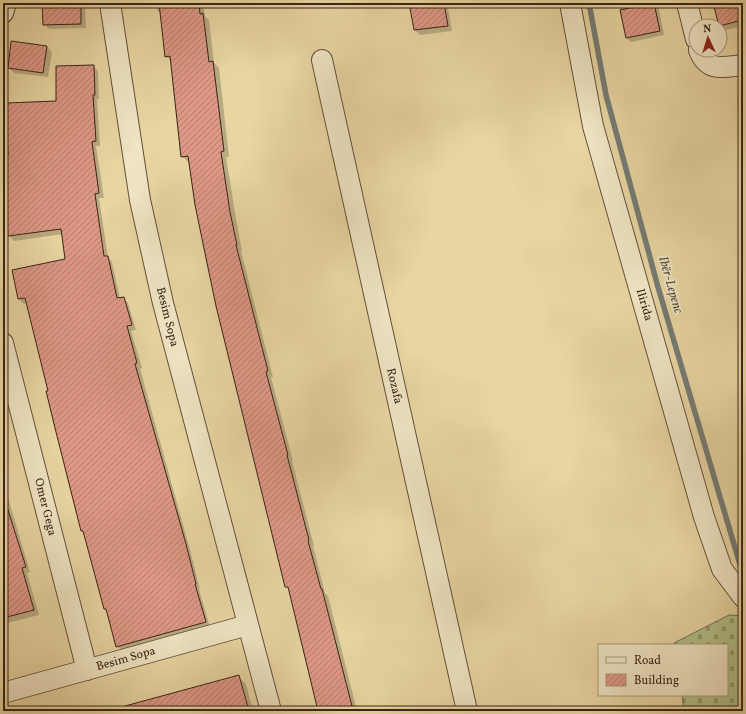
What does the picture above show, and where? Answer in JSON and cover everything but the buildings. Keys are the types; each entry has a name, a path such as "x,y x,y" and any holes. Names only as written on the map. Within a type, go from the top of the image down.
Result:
{"street":[{"path":"3,13 6,3"},
{"name":"Besim Sopa","path":"110,3 140,200 162,296 271,711"},
{"name":"Ilirida","path":"570,3 593,126 704,516 722,569 743,597"},
{"path":"687,3 691,18"},
{"path":"702,58 710,66 722,67 743,65"},
{"name":"Rozafa","path":"322,60 467,711"},
{"name":"Omer Gega","path":"3,343 87,670"},
{"name":"Besim Sopa","path":"3,693 248,625"}],"green space":[{"path":"729,615 743,616 743,711 684,711 682,696 728,696 728,644 674,643"}],"waterway":[{"name":"Ibër-Lepenc","path":"589,3 606,95 658,287 741,568 743,569"}]}
